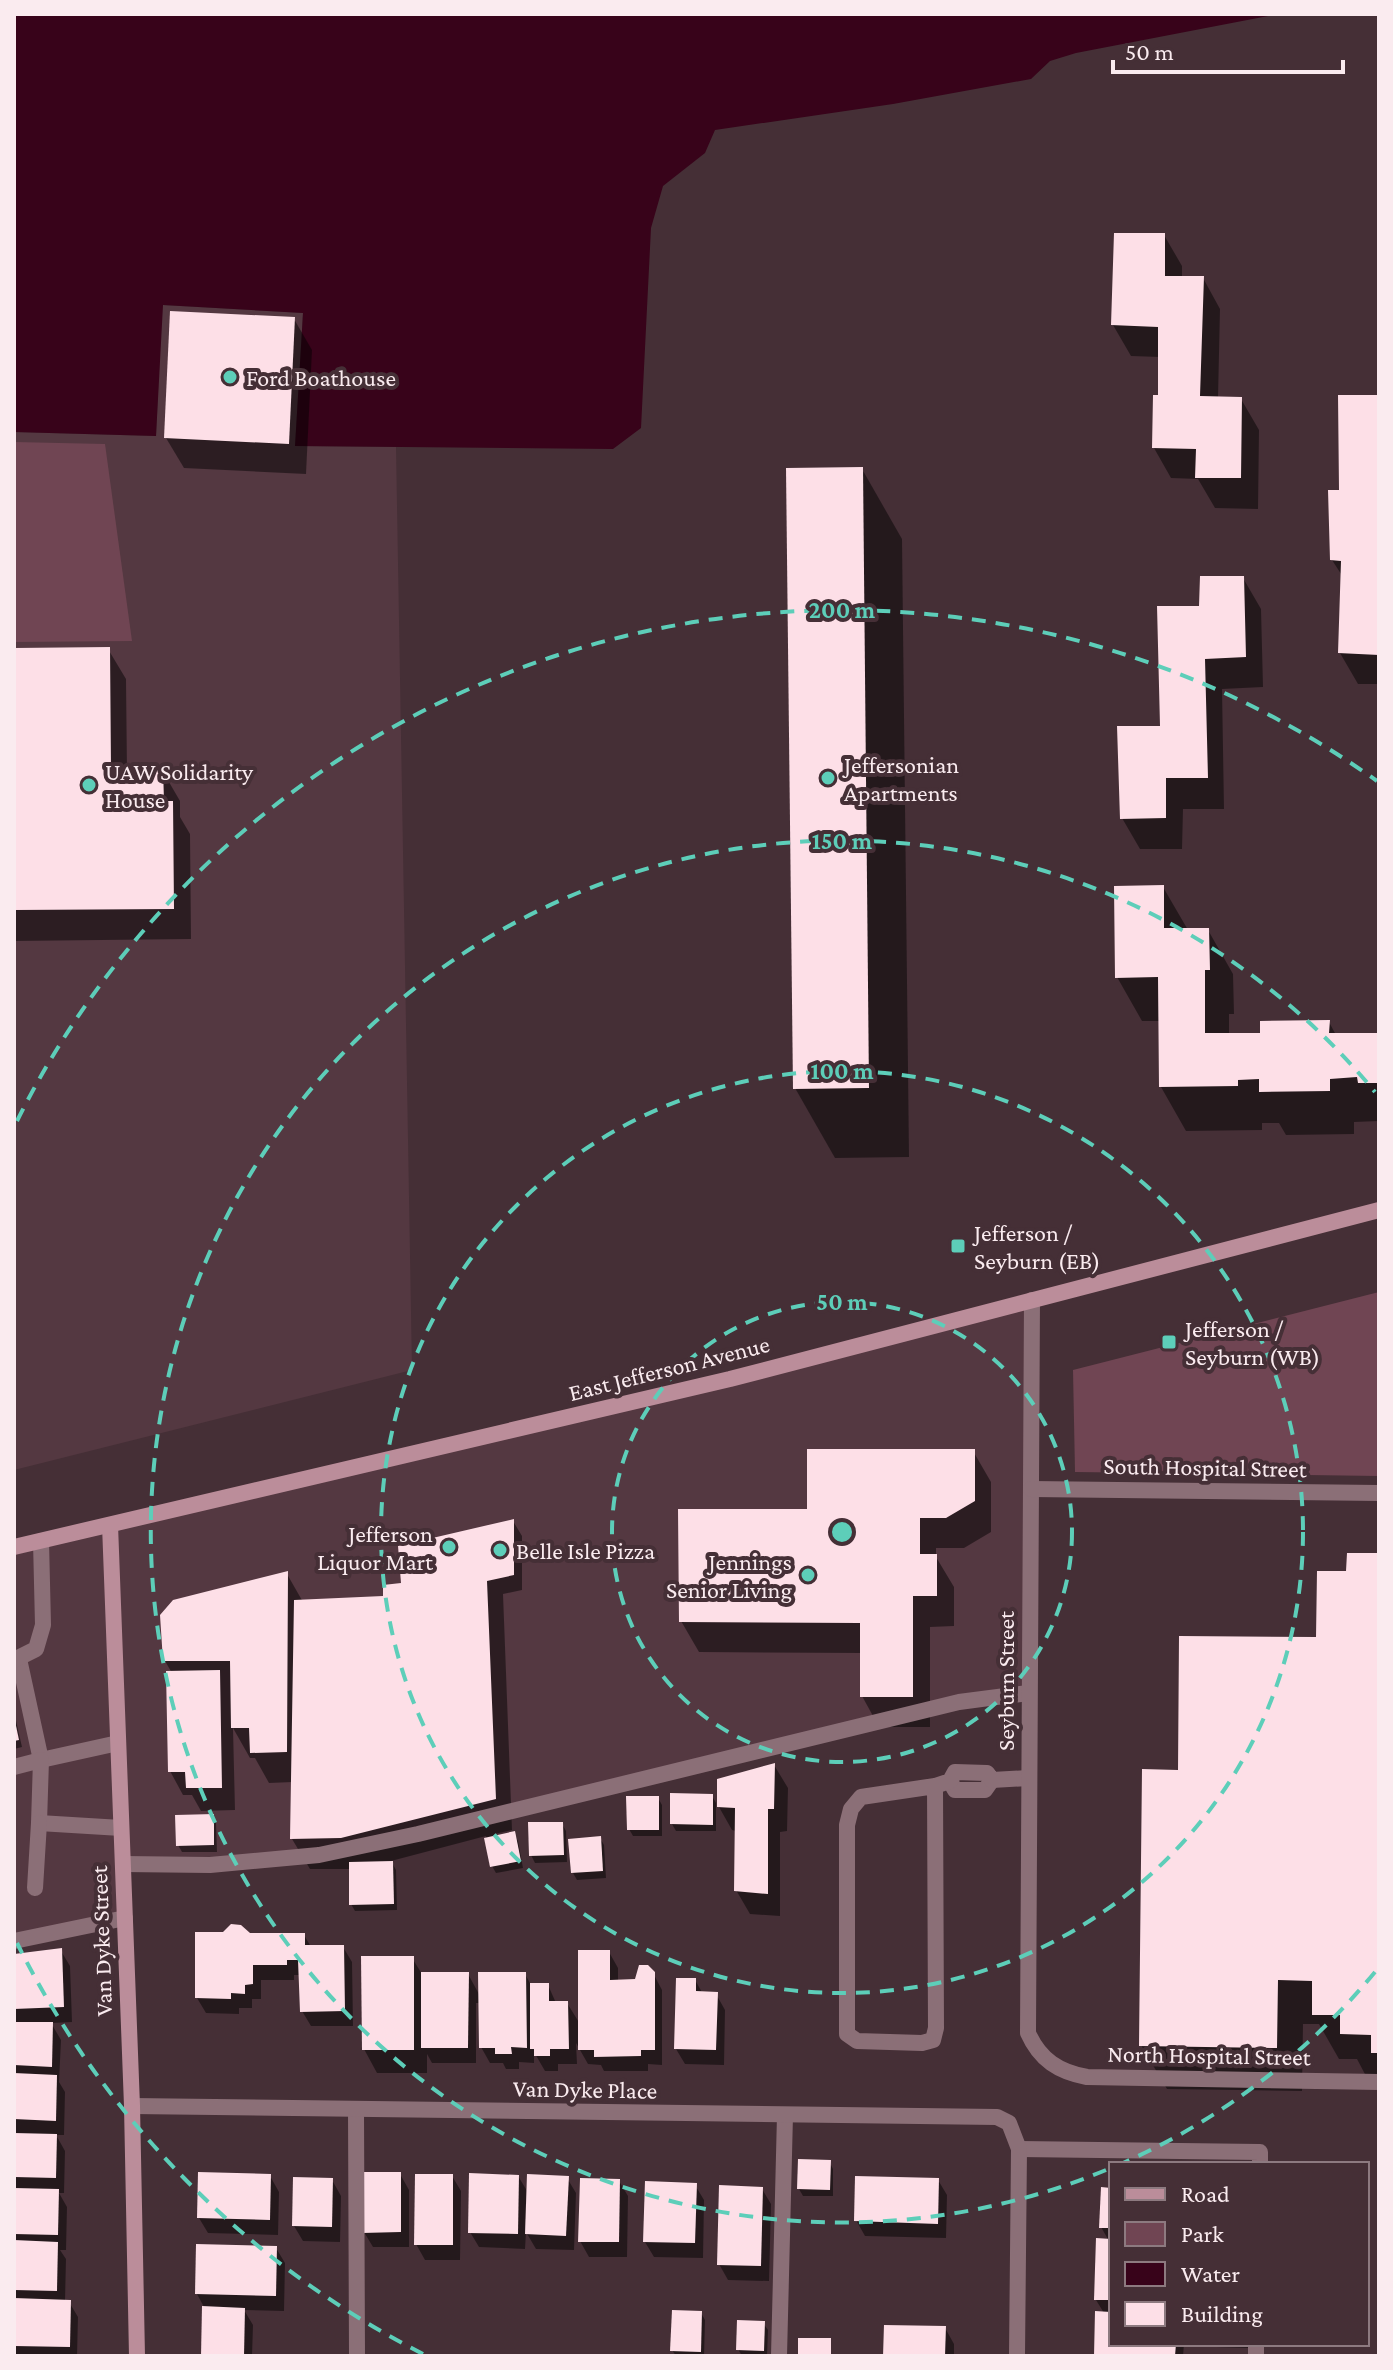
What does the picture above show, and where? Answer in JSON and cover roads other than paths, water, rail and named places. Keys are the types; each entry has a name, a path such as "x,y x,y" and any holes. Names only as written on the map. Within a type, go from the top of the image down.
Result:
{"main road":[{"name":"East Jefferson Avenue","path":"14,1547 730,1379 1379,1210"},
{"name":"Van Dyke Street","path":"110,1525 132,2106 137,2356"}],"street":[{"name":"Seyburn Street","path":"1032,1300 1026,2020 1028,2033 1043,2058"},
{"name":"South Hospital Street","path":"1031,1489 1379,1493"},
{"path":"35,1888 41,1760 16,1659 36,1649 43,1625 41,1541"},
{"path":"123,1864 210,1865 319,1855 418,1834 959,1702 1028,1693"},
{"path":"14,1767 118,1743"},
{"path":"943,1784 936,2028 933,2040 922,2043 857,2041 847,2034 847,1825 851,1809 861,1797 943,1784 955,1790 985,1790 992,1780 1028,1778"},
{"path":"39,1823 121,1828"},
{"path":"14,1941 125,1918"},
{"name":"North Hospital Street","path":"1043,2058 1057,2068 1087,2077 1379,2082"},
{"name":"Van Dyke Place","path":"132,2106 997,2117 1009,2123 1019,2149"},
{"path":"356,2110 357,2356"},
{"path":"779,2356 785,2115"},
{"path":"1017,2356 1019,2149 1260,2152 1260,2162"}],"water":[{"path":"14,14 1278,14 1076,53 1050,61 1031,79 893,104 715,130 705,153 663,186 651,228 641,428 613,449 295,446 303,313 163,305 156,436 14,432"}],"place":[{"name":"Ford Boathouse","path":"230,377"},
{"name":"Jeffersonian Apartments","path":"828,778"},
{"name":"UAW Solidarity House","path":"89,785"},
{"name":"Jefferson / Seyburn (EB)","path":"958,1246"},
{"name":"Jefferson / Seyburn (WB)","path":"1169,1342"},
{"name":"Jefferson Liquor Mart","path":"449,1547"},
{"name":"Belle Isle Pizza","path":"500,1550"},
{"name":"Jennings Senior Living","path":"808,1575"}]}
